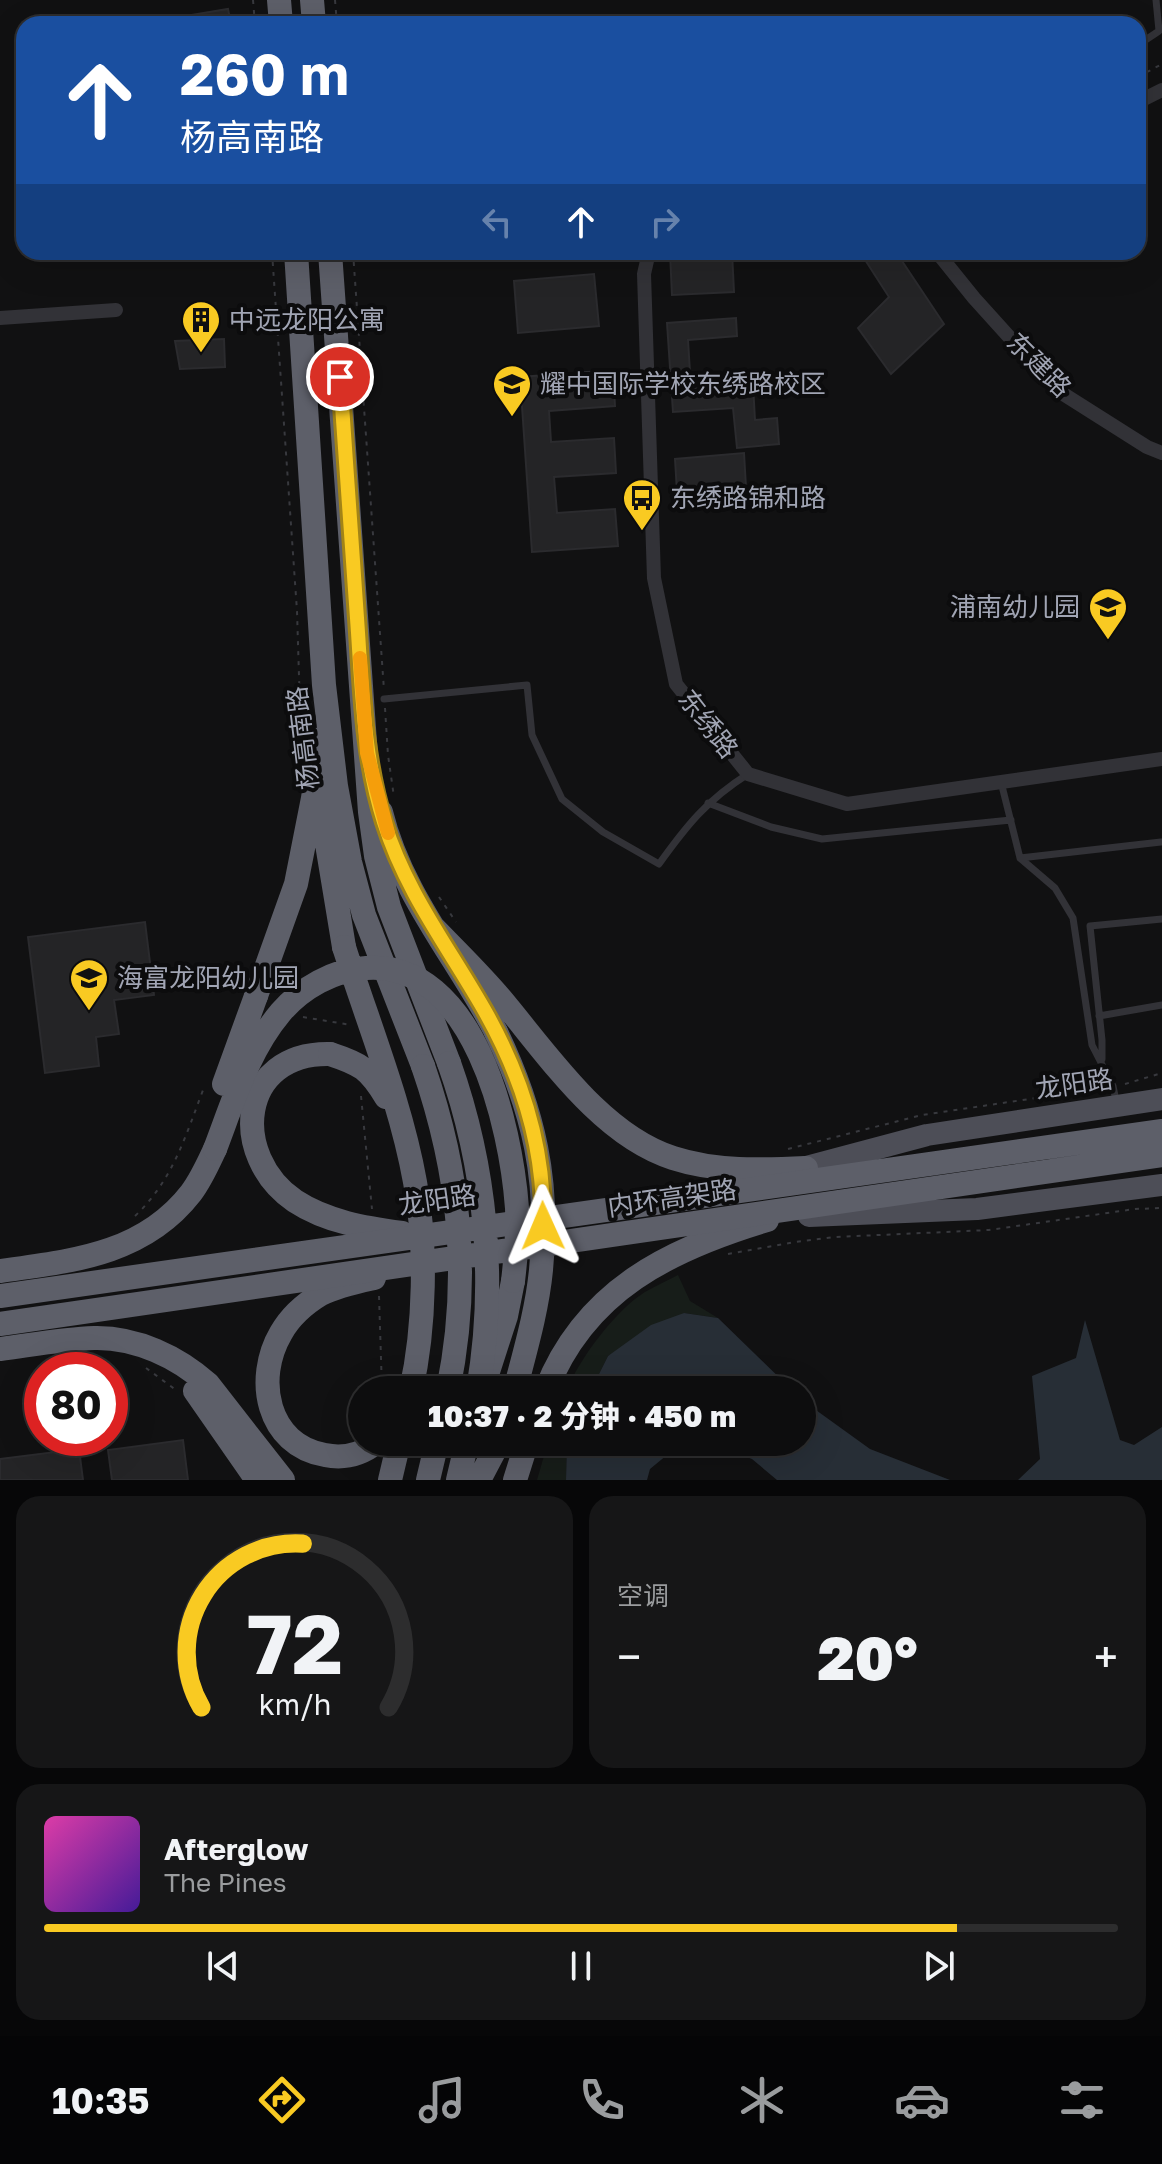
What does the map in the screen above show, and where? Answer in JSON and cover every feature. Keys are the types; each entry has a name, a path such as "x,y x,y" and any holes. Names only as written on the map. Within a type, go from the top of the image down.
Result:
{"highway":[{"name":"杨高南路","path":"297,260 324,685 336,786 350,862 364,915 423,1066 448,1149 460,1244 461,1286 450,1376"},
{"path":"331,260 374,842 386,895 403,947 449,1063 469,1125 483,1204 486,1283 481,1376"},
{"path":"324,685 326,838 344,947 405,1138 416,1184 421,1223 422,1295 413,1376"},
{"path":"0,1271 92,1257 128,1243 136,1227 160,1223 185,1200 203,1173 208,1146 284,919 304,848 321,740 324,685"},
{"path":"367,753 393,851 406,881 496,1032 527,1105 538,1150 544,1200 541,1270 518,1376"},
{"path":"434,928 496,993 581,1094 625,1134 671,1158 698,1165 730,1169 806,1168"},
{"path":"208,1146 265,1034 304,991 326,978 352,969 377,967 420,980 442,996 462,1023 492,1085 505,1130 514,1181 517,1244 513,1281 506,1316 485,1376"},
{"path":"402,1233 337,1220 296,1201 272,1178 257,1149 253,1134 253,1104 273,1072 288,1061 330,1054 354,1061 372,1074 386,1095 405,1138"},
{"name":"内环高架路","path":"0,1293 1162,1131"},
{"name":"内环高架路","path":"0,1324 1162,1155"},
{"path":"553,1376 580,1327 633,1278 695,1246 767,1220"},
{"path":"349,1456 305,1451 289,1438 276,1422 270,1405 268,1371 281,1332 304,1306 322,1293 351,1283 381,1281"},
{"path":"0,1349 96,1338 125,1342 148,1358 178,1370 283,1480"},
{"path":"227,1422 257,1480"},
{"path":"390,1480 396,1456"},
{"path":"466,1475 485,1456"},
{"path":"515,1480 523,1456"}],"main road":[{"name":"龙阳路","path":"0,1293 696,1191 806,1168 927,1135 1115,1096 1162,1099"},
{"path":"0,1333 381,1281 767,1220 977,1209 1162,1185"}],"street":[{"name":"东绣路","path":"647,260 644,274 654,579 676,684 748,774 847,804 1162,759"},
{"name":"东建路","path":"943,260 1057,390 1147,447 1162,453"},
{"path":"0,318 116,310"}],"lane":[{"path":"1146,40 1159,31 1156,0"},
{"path":"384,699 527,685 532,735 562,799 603,832 659,864 708,803 748,774"},
{"path":"1001,782 1020,858 1055,888 1073,918 1092,1045 1102,1061 1115,1096"},
{"path":"708,803 771,827 822,839 1011,820"},
{"path":"1020,858 1161,842"},
{"path":"1102,1061 1090,926 1162,919"},
{"path":"1099,1016 1162,1005"}],"path":[{"path":"273,260 297,611 298,764"},
{"path":"354,260 388,755 396,802"},
{"path":"434,891 464,931"},
{"path":"777,1151 922,1115 1115,1096 1133,1083 1162,1073"},
{"path":"136,1227 177,1158 208,1075"},
{"path":"361,1088 373,1220"},
{"path":"716,1256 822,1239 870,1234 989,1230 1135,1209 1162,1208"},
{"path":"381,1281 382,1376"},
{"path":"148,1358 163,1379 176,1390"}],"shaded area":[{"path":"678,1275 690,1301 718,1318 684,1313 608,1356 598,1376 574,1376 589,1350 611,1323 645,1292"},
{"path":"684,1313 718,1318 778,1376 598,1376 608,1356 651,1325"},
{"path":"1085,1320 1120,1440 1134,1445 1162,1427 1162,1480 1018,1480 1040,1459 1032,1376 1076,1358"},
{"path":"816,1410 870,1449 950,1480 777,1480 744,1456 816,1456"},
{"path":"544,1456 567,1456 566,1480 537,1480"},
{"path":"567,1456 666,1456 650,1469 647,1480 566,1480"}],"building":[{"path":"228,9 229,16 185,16"},
{"path":"670,260 732,260 734,292 672,295"},
{"path":"865,260 901,260 944,324 891,374 858,328 889,297"},
{"path":"594,274 599,326 518,333 514,281"},
{"path":"736,318 737,336 688,340 691,389 753,385 755,420 777,418 779,444 737,448 733,408 673,412 667,323"},
{"name":"中远龙阳公寓","path":"224,339 225,367 180,369 175,341"},
{"path":"613,370 615,406 549,411 551,442 614,438 616,473 554,477 557,513 615,509 618,546 532,552 520,377"},
{"path":"744,453 746,487 677,492 675,459"},
{"path":"145,922 154,995 114,1000 119,1034 96,1037 99,1066 45,1073 28,937"},
{"path":"183,1440 188,1480 112,1480 109,1456 128,1456 128,1447"},
{"path":"80,1456 83,1480 0,1480 0,1459"}],"slow traffic":[{"path":"360,658 367,753 388,833"}],"place":[{"name":"中远龙阳公寓","path":"201,354"},
{"name":"耀中国际学校东绣路校区","path":"512,418"},
{"name":"东绣路锦和路","path":"642,532"},
{"name":"浦南幼儿园","path":"1108,641"},
{"name":"海富龙阳幼儿园","path":"89,1012"}],"route":[{"path":"340,377 367,753 393,851 406,881 486,1013 527,1105 538,1150 544,1200 543,1226"}]}
